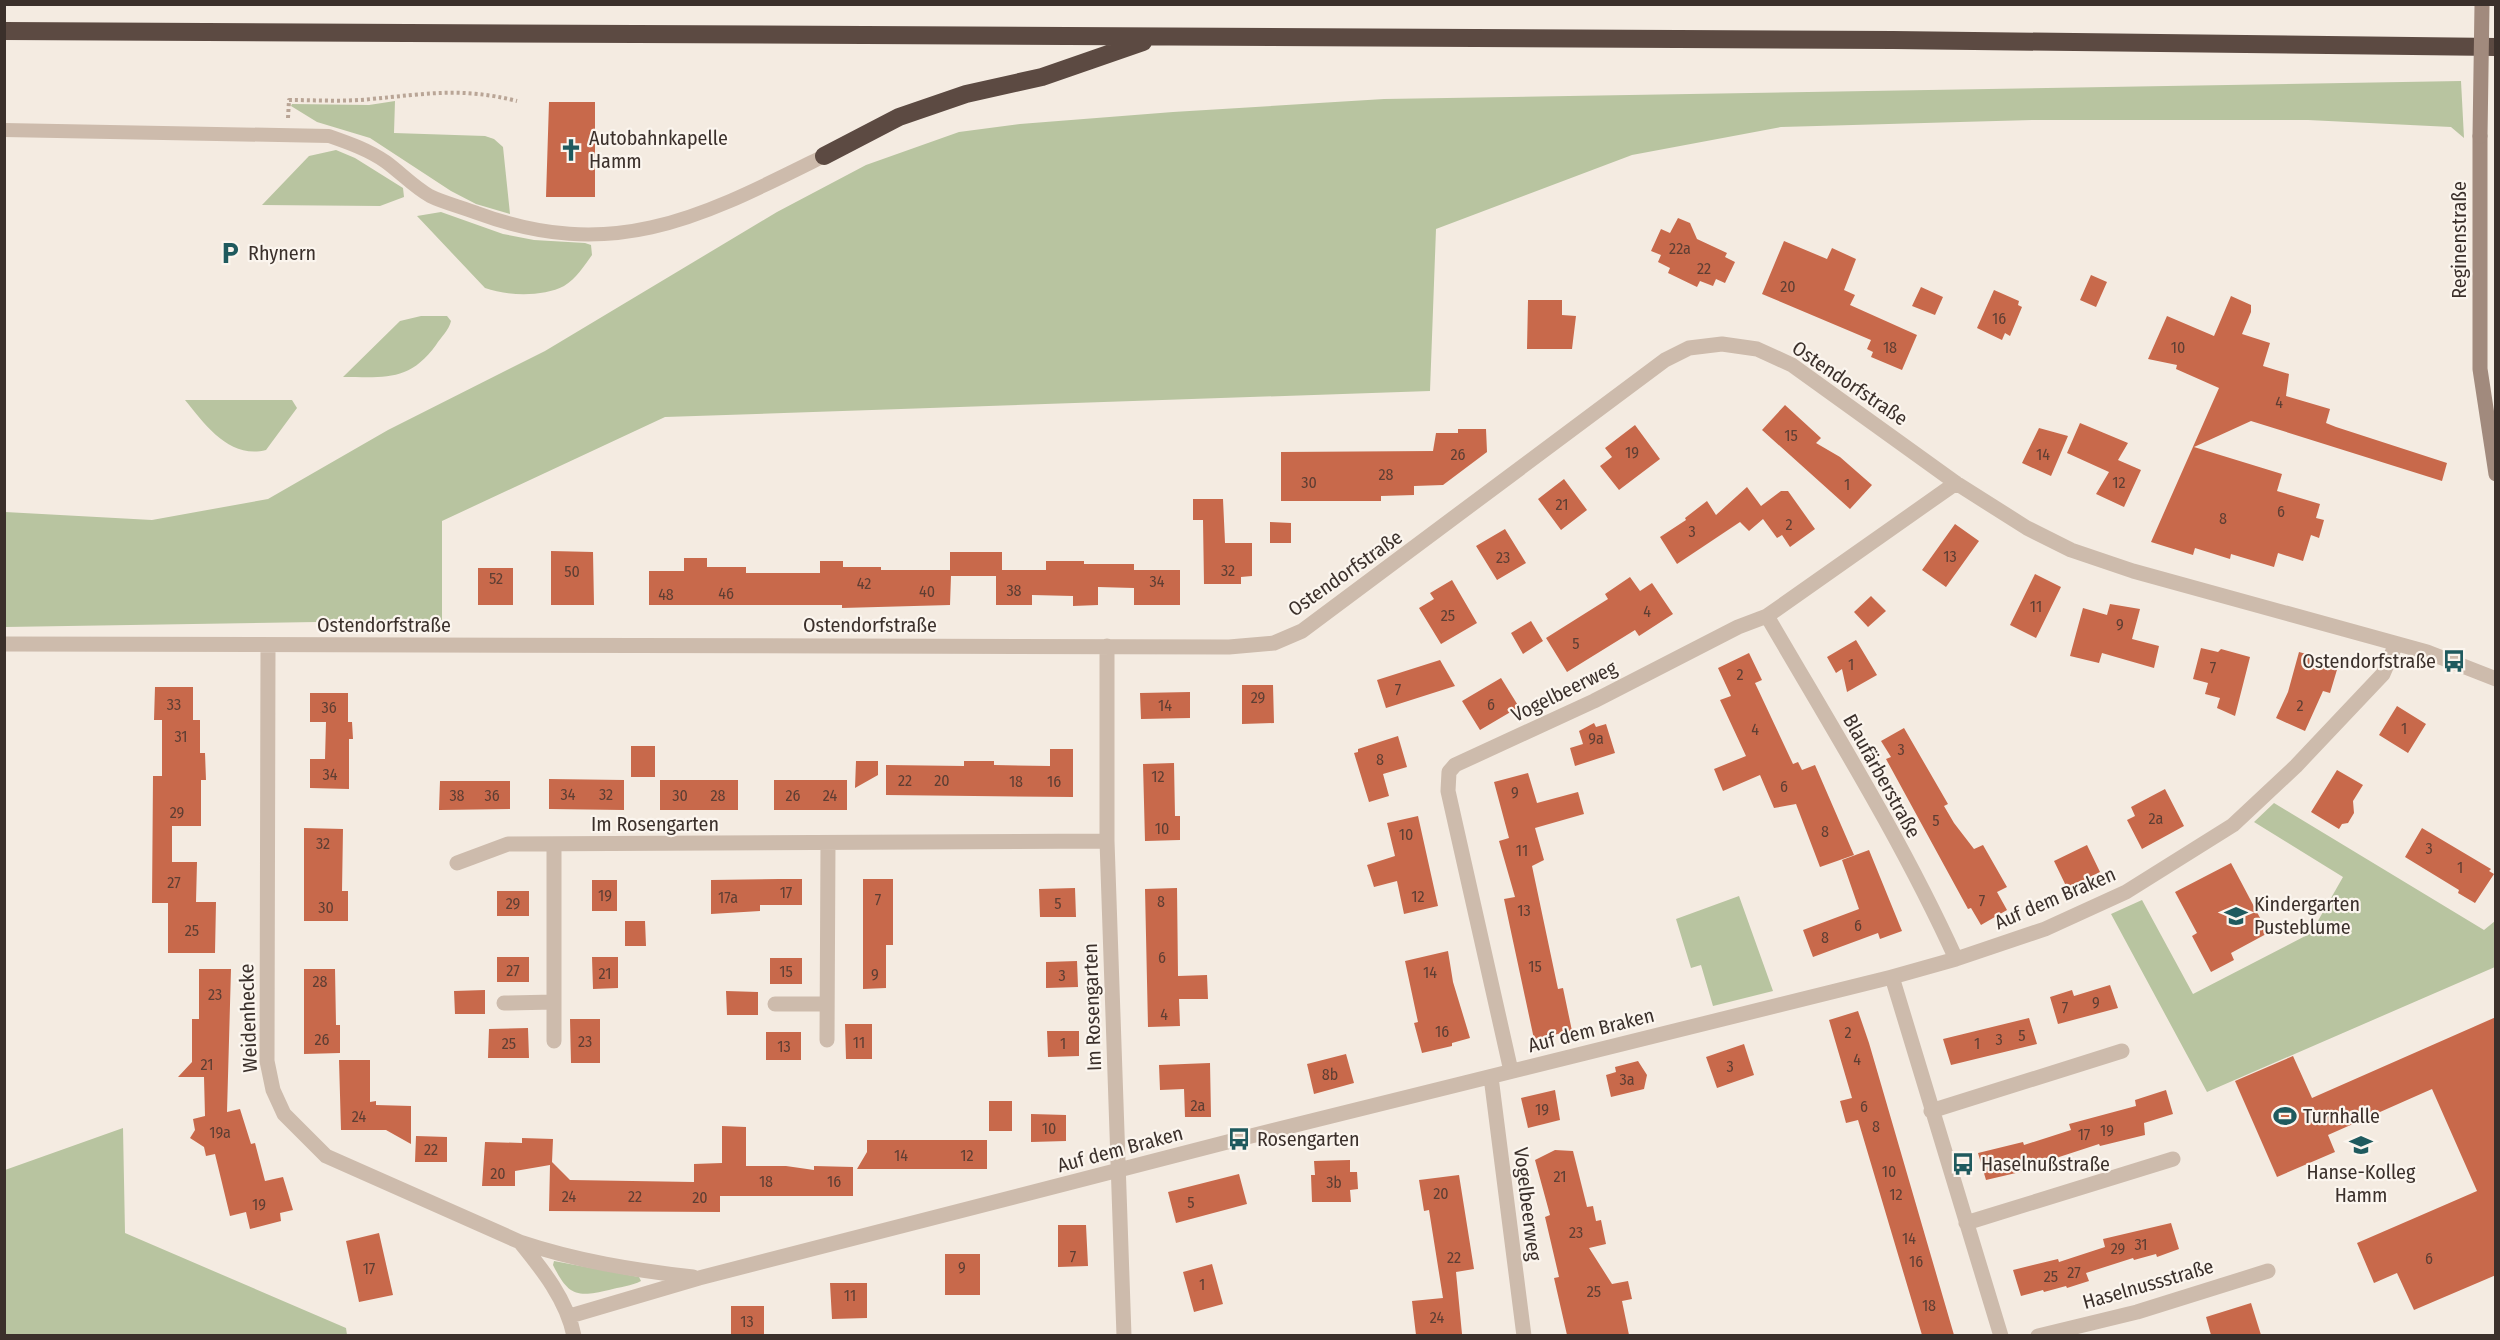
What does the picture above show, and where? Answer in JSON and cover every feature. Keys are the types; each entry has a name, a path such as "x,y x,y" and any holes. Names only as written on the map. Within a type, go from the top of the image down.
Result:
{"highway":[{"path":"4,31 1893,40 2496,46"},
{"path":"824,156 899,117 966,94 1042,77 1156,38"}],"street":[{"name":"Reginenstraße","path":"2482,4 2480,369 2496,474"},
{"name":"Ostendorfstraße","path":"4,644 1229,647 1274,643 1302,631 1665,360 1689,348 1722,344 1756,349 1792,365 1956,483 2027,528 2071,549 2133,570 2445,658 2496,679"},
{"name":"Vogelbeerweg","path":"1511,1071 1448,791 1449,772 1464,759 1516,738 1738,627 1767,616 1956,483"},
{"name":"Blaufärberstraße","path":"1767,616 1864,783 1938,919 1956,959"},
{"name":"Auf dem Braken","path":"570,1316 699,1278 1119,1172 1239,1139 1892,977 1956,959 2045,929 2126,892 2234,825 2296,766 2384,674 2396,645"},
{"name":"Weidenhecke","path":"268,646 267,1060 273,1090 284,1114 326,1156 520,1242 559,1255 601,1265"},
{"name":"Im Rosengarten","path":"1107,646 1107,841 1124,1335"},
{"name":"Im Rosengarten","path":"457,863 508,844 1107,841"},
{"path":"827,1040 828,843"},
{"path":"554,845 554,1041"},
{"path":"1892,977 2001,1335"},
{"path":"504,1004 554,1002"},
{"path":"775,1004 827,1004"},
{"path":"1931,1111 2122,1051"},
{"name":"Vogelbeerweg","path":"1491,1077 1524,1335"},
{"path":"1966,1223 2173,1159"},
{"name":"Weidenhecke","path":"520,1242 538,1264 570,1316 574,1335"},
{"name":"Auf dem Braken","path":"601,1265 699,1278"},
{"name":"Haselnussstraße","path":"2038,1335 2137,1312 2268,1271"}],"lane":[{"path":"4,130 329,136 358,146 384,160 430,196 501,222 549,233 626,233 684,220 726,205 824,156"}],"path":[{"path":"288,134 289,100 370,100 417,93 484,92 517,101"}],"green space":[{"path":"2461,81 2464,138 2451,127 2308,120 2032,120 1781,127 1632,155 1436,229 1430,391 665,417 442,521 442,620 5,627 5,512 152,520 268,499 388,430 545,351 777,212 866,165 959,132 1020,124 1173,112 1384,99"},
{"path":"395,101 394,133 485,136 494,139 503,147 510,214 476,204 451,191 370,138 317,122 291,106 292,104 369,105"},
{"path":"336,150 355,158 403,188 404,197 380,206 262,205 309,156"},
{"path":"441,212 503,234 534,240 585,243 591,245 592,255 572,280 555,290 536,294 494,291 485,288 417,216"},
{"path":"421,316 447,316 451,321 436,345 416,366 384,377 343,377 400,321"},
{"path":"185,400 292,400 297,408 266,450 253,452 241,450 220,438 210,430"},
{"path":"2274,803 2484,930 2495,921 2495,967 2207,1092 2111,914 2142,900 2193,994 2311,933 2343,877 2254,822"},
{"path":"1739,896 1773,991 1713,1006 1701,965 1691,968 1676,919"},
{"path":"123,1128 125,1233 346,1328 347,1335 5,1335 5,1170"},
{"path":"554,1261 639,1277 641,1281 581,1294 574,1292 563,1283 553,1265"}],"building":[{"name":"Autobahnkapelle Hamm","path":"549,102 595,102 595,197 546,197"},
{"path":"1678,218 1690,223 1697,239 1727,253 1725,257 1735,262 1725,283 1716,279 1713,286 1700,281 1697,287 1668,273 1670,268 1658,262 1661,255 1651,251 1661,229 1670,233"},
{"path":"1784,241 1827,259 1832,248 1856,259 1844,290 1855,295 1850,305 1917,335 1902,370 1871,357 1873,352 1867,349 1871,340 1762,294"},
{"path":"2091,275 2107,282 2096,307 2080,300"},
{"path":"1921,287 1943,297 1935,315 1912,306"},
{"path":"1994,290 2019,301 2018,305 2022,307 2010,336 2005,333 2002,340 1977,328"},
{"path":"2231,296 2251,305 2251,312 2242,334 2270,343 2263,366 2289,374 2286,396 2330,409 2326,423 2447,463 2442,481 2251,421 2194,447 2282,474 2277,491 2320,504 2316,518 2324,520 2319,538 2311,535 2303,561 2278,553 2274,567 2231,554 2230,559 2195,548 2193,555 2151,542 2219,388 2176,369 2177,365 2148,359 2167,316 2214,336"},
{"path":"1528,300 1562,300 1562,315 1576,316 1572,349 1527,349"},
{"path":"1785,405 1821,438 1816,443 1840,457 1872,485 1850,509 1762,430"},
{"path":"2080,423 2128,443 2118,460 2141,470 2124,507 2096,494 2109,472 2067,453"},
{"path":"1635,425 1660,459 1619,490 1600,466 1612,457 1605,448"},
{"path":"2039,428 2068,436 2051,476 2022,463"},
{"path":"1458,429 1486,429 1487,452 1443,485 1414,486 1414,495 1381,496 1381,501 1281,501 1281,452 1433,451 1436,433 1458,433"},
{"path":"1564,479 1587,510 1561,530 1538,499"},
{"path":"1747,487 1761,506 1781,491 1788,491 1815,529 1790,547 1782,535 1777,538 1763,519 1749,531 1740,522 1677,564 1660,537 1686,520 1685,518 1707,501 1716,515"},
{"path":"1193,499 1223,499 1225,543 1252,543 1252,576 1241,577 1241,584 1204,584 1203,520 1193,520"},
{"path":"1270,522 1291,523 1291,543 1270,543"},
{"path":"1955,524 1979,541 1946,587 1922,570"},
{"path":"1505,529 1526,563 1497,580 1476,546"},
{"path":"551,551 593,552 594,605 551,605"},
{"path":"950,552 1002,552 1002,570 1046,570 1046,561 1084,561 1084,564 1134,564 1134,570 1180,570 1180,605 1134,605 1134,588 1098,587 1098,605 1073,606 1073,596 1032,595 1032,605 996,605 996,576 951,576 950,605 842,608 842,605 649,605 649,571 684,571 684,558 707,558 707,567 746,567 746,573 820,573 820,561 843,561 843,567 881,567 881,570 950,570"},
{"path":"478,568 513,568 513,605 478,605"},
{"path":"2035,574 2061,587 2036,638 2010,625"},
{"path":"1630,577 1640,591 1652,583 1673,614 1639,636 1635,630 1567,672 1546,638 1608,599 1605,594"},
{"path":"1452,580 1477,623 1441,644 1419,608 1434,599 1430,593"},
{"path":"1871,596 1886,611 1868,627 1854,612"},
{"path":"2110,604 2140,609 2132,639 2159,646 2154,668 2102,653 2099,663 2070,656 2083,608 2107,615"},
{"path":"1531,621 1543,641 1523,654 1511,633"},
{"path":"1856,640 1877,675 1847,692 1842,669 1836,673 1827,657"},
{"path":"2201,648 2218,652 2221,649 2250,657 2235,716 2217,708 2220,698 2205,694 2208,683 2193,679"},
{"path":"2299,652 2339,663 2330,693 2323,691 2305,731 2276,718 2288,692"},
{"path":"1749,653 1762,680 1755,683 1793,764 1798,762 1802,770 1815,765 1854,855 1820,867 1796,804 1774,808 1760,775 1723,791 1714,769 1746,756 1720,700 1731,696 1718,668"},
{"path":"1440,660 1455,686 1386,708 1377,680"},
{"path":"1501,678 1519,707 1480,730 1462,701"},
{"path":"1242,685 1273,685 1274,723 1242,724"},
{"path":"155,687 193,687 193,720 200,720 200,753 205,753 206,780 201,780 201,826 172,826 172,862 197,862 196,902 216,902 215,953 168,953 168,903 152,903 153,776 162,776 162,720 154,720"},
{"path":"1190,692 1190,718 1141,719 1140,693"},
{"path":"310,693 348,693 348,722 352,722 353,739 349,739 349,789 310,788 310,759 325,759 326,722 310,722"},
{"path":"2397,706 2426,724 2408,753 2379,735"},
{"path":"1594,723 1596,727 1606,724 1615,753 1575,766 1570,748 1583,744 1579,731"},
{"path":"1904,728 1948,804 1944,806 1954,823 1974,849 1983,845 2007,887 1997,892 2007,910 1981,925 1971,908 1968,909 1886,759 1891,757 1881,741"},
{"path":"1398,736 1407,767 1383,774 1389,796 1369,802 1354,753 1358,752 1358,749"},
{"path":"631,746 655,746 655,777 631,777"},
{"path":"1050,749 1073,749 1073,797 886,795 886,765 964,766 964,761 994,761 994,765 1050,766"},
{"path":"856,761 878,761 878,775 855,788"},
{"path":"1174,763 1175,816 1180,816 1180,840 1145,841 1143,764"},
{"path":"2337,770 2363,785 2353,801 2354,813 2348,823 2342,824 2339,829 2311,812"},
{"path":"1528,773 1537,803 1578,792 1584,814 1535,828 1544,860 1532,866 1558,989 1563,988 1572,1031 1534,1039 1504,899 1515,897 1499,841 1509,838 1494,782"},
{"path":"549,779 624,780 624,810 549,809"},
{"path":"660,780 738,780 738,810 660,810"},
{"path":"774,780 847,780 847,810 774,810"},
{"path":"440,781 510,781 510,809 439,810"},
{"path":"2165,789 2184,826 2142,849 2127,820 2135,816 2131,807"},
{"path":"1418,816 1438,906 1404,914 1397,881 1374,887 1367,865 1395,856 1387,823"},
{"path":"304,828 343,829 342,891 348,891 348,921 304,921"},
{"path":"2422,828 2491,869 2489,871 2494,874 2475,903 2458,893 2459,890 2405,857"},
{"path":"2087,845 2100,872 2067,888 2054,861"},
{"path":"1869,850 1902,931 1880,939 1878,933 1813,957 1803,930 1859,909 1842,860"},
{"path":"2231,863 2268,933 2231,953 2234,960 2211,972 2192,936 2197,933 2175,892"},
{"path":"802,879 802,905 760,905 760,911 711,914 711,880"},
{"path":"863,879 893,879 893,945 886,945 886,988 863,989"},
{"path":"592,880 617,880 617,911 592,911"},
{"path":"1075,888 1076,917 1040,917 1039,889"},
{"path":"1177,888 1178,976 1207,975 1208,999 1179,999 1180,1026 1148,1027 1145,889"},
{"path":"497,891 529,891 529,916 497,916"},
{"path":"625,921 645,921 646,946 625,946"},
{"path":"1448,951 1453,982 1470,1038 1452,1043 1452,1046 1422,1053 1414,1023 1418,1022 1405,961"},
{"path":"497,957 529,957 529,982 497,982"},
{"path":"592,957 618,957 618,988 593,989"},
{"path":"770,958 802,958 802,984 770,984"},
{"path":"1077,961 1078,987 1046,988 1046,962"},
{"path":"199,969 231,969 227,1112 240,1109 251,1144 255,1143 265,1181 283,1177 293,1210 280,1213 281,1221 250,1229 246,1212 230,1216 215,1154 206,1156 204,1147 190,1138 195,1130 193,1119 205,1116 204,1077 178,1077 192,1062 192,1019 199,1019"},
{"path":"304,969 335,969 336,1025 340,1025 340,1053 304,1054"},
{"path":"2110,985 2118,1008 2058,1024 2050,997 2072,990 2074,996"},
{"path":"485,990 485,1014 455,1014 454,991"},
{"path":"726,991 758,992 758,1015 727,1015"},
{"path":"1858,1011 1954,1335 1922,1335 1858,1120 1846,1123 1840,1101 1852,1098 1829,1020"},
{"path":"2496,1017 2496,1275 2414,1310 2397,1273 2374,1283 2357,1243 2477,1191 2432,1089 2328,1135 2335,1152 2277,1177 2235,1081 2293,1056 2312,1098"},
{"path":"2029,1018 2037,1044 1951,1065 1943,1039"},
{"path":"570,1019 600,1019 600,1063 571,1063"},
{"path":"845,1024 872,1024 872,1059 846,1059"},
{"path":"528,1028 529,1058 488,1058 489,1029"},
{"path":"1047,1031 1079,1031 1079,1056 1048,1057"},
{"path":"766,1032 801,1032 801,1060 766,1060"},
{"path":"1744,1044 1754,1075 1717,1088 1706,1057"},
{"path":"1346,1054 1354,1083 1314,1094 1307,1064"},
{"path":"339,1060 370,1060 370,1102 376,1101 376,1105 411,1106 411,1144 386,1130 341,1130"},
{"path":"1638,1061 1647,1075 1644,1089 1611,1097 1606,1075 1616,1072 1615,1067"},
{"path":"1210,1063 1211,1117 1185,1117 1184,1089 1160,1090 1159,1065"},
{"path":"1555,1090 1560,1120 1528,1128 1521,1098"},
{"path":"2166,1090 2173,1114 2144,1123 2145,1135 2100,1146 2099,1144 2053,1159 2054,1164 1986,1180 1978,1153 2023,1142 2024,1145 2071,1130 2069,1124 2136,1106 2135,1100"},
{"path":"989,1101 1012,1101 1012,1131 989,1131"},
{"path":"1031,1114 1066,1115 1066,1141 1031,1142"},
{"path":"722,1126 746,1127 746,1166 786,1166 814,1170 814,1166 853,1167 853,1196 720,1196 720,1212 549,1211 550,1165 515,1171 515,1186 482,1186 485,1142 522,1143 522,1138 553,1139 552,1162 570,1180 694,1182 694,1164 722,1163"},
{"path":"416,1136 447,1137 447,1162 415,1162"},
{"path":"867,1140 987,1140 987,1169 857,1169 867,1152"},
{"path":"1555,1150 1573,1151 1587,1207 1593,1206 1596,1221 1601,1220 1606,1244 1589,1248 1612,1284 1628,1281 1632,1299 1622,1301 1629,1335 1567,1335 1554,1278 1559,1277 1545,1217 1550,1215 1535,1160"},
{"path":"1350,1160 1350,1172 1357,1172 1358,1189 1350,1190 1351,1202 1312,1202 1311,1175 1315,1175 1314,1161"},
{"path":"1239,1174 1247,1204 1176,1223 1168,1192"},
{"path":"1459,1175 1474,1269 1456,1272 1462,1334 1416,1335 1412,1301 1443,1298 1429,1210 1424,1211 1419,1180"},
{"path":"2171,1223 2179,1249 2157,1257 2156,1254 2134,1260 2133,1258 2086,1273 2089,1281 2067,1288 2066,1286 2044,1292 2043,1290 2021,1296 2013,1270 2058,1259 2059,1262 2105,1247 2103,1239"},
{"path":"1058,1225 1086,1225 1088,1266 1058,1267"},
{"path":"379,1233 393,1295 359,1302 346,1241"},
{"path":"945,1254 980,1254 980,1295 945,1295"},
{"path":"1212,1264 1223,1304 1194,1312 1183,1272"},
{"path":"830,1283 867,1283 867,1318 832,1319"},
{"path":"2251,1303 2261,1335 2211,1335 2206,1317"},
{"path":"731,1306 764,1306 764,1335 731,1335"}],"place":[{"name":"Autobahnkapelle Hamm","path":"571,150"},
{"name":"Rhynern","path":"230,253"},
{"name":"Ostendorfstraße","path":"2454,661"},
{"name":"Kindergarten Pusteblume","path":"2236,916"},
{"name":"Turnhalle","path":"2285,1116"},
{"name":"Rosengarten","path":"1239,1139"},
{"name":"Hanse-Kolleg Hamm","path":"2361,1145"},
{"name":"Haselnußstraße","path":"1963,1164"}]}
